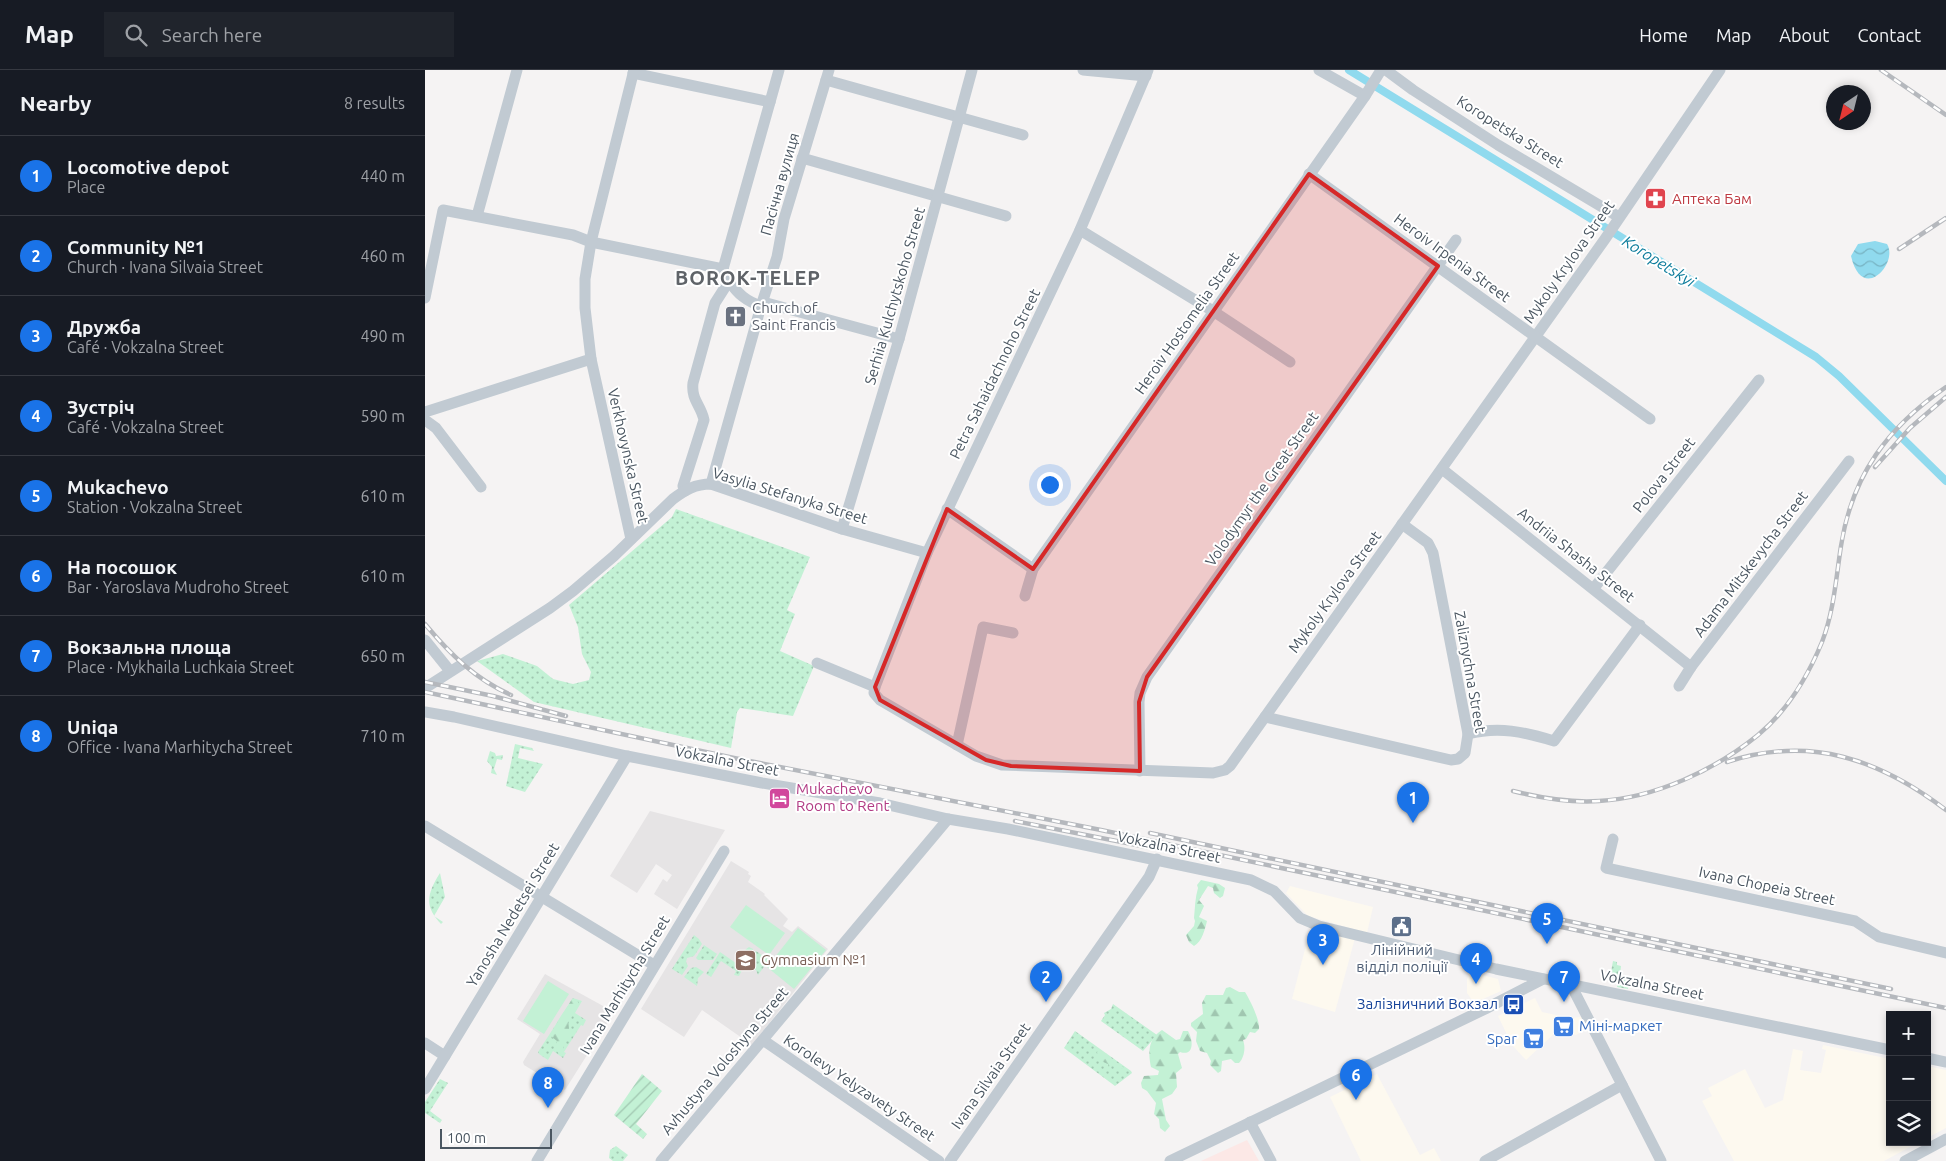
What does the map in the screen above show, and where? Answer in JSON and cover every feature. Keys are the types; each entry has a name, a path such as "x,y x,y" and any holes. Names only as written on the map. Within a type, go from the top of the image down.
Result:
{"street":[{"path":"477,216 517,70"},
{"name":"Пасічна вулиця","path":"723,268 779,70"},
{"name":"Serhiia Kulchytskoho Street","path":"842,529 899,339 971,70"},
{"name":"Petra Sahaidachnoho Street","path":"875,687 927,553 1080,230 1147,73 1083,70"},
{"path":"1319,70 1375,78"},
{"name":"Mykoly Krylova Street","path":"875,687 874,693 880,700 976,756 1002,764 1213,773 1225,770 1230,766 1605,239 1720,70"},
{"path":"634,71 770,102"},
{"name":"Verkhovynska Street","path":"425,688 550,608 596,573 631,539 591,359 585,308 585,279 591,242 634,71"},
{"path":"828,75 959,117 1023,134"},
{"name":"Пасічна вулиця","path":"711,484 767,291 785,219 828,75"},
{"name":"Heroiv Hostomelia Street","path":"1025,596 1033,569 1375,78"},
{"name":"Koropetska Street","path":"1375,78 1406,86 1617,221"},
{"path":"803,158 1006,216"},
{"name":"Heroiv Irpenia Street","path":"1309,174 1649,419"},
{"path":"425,298 443,210 573,235 591,242 723,268 737,293 745,300 899,339"},
{"path":"1080,230 1213,311 1290,362"},
{"name":"Volodymyr the Great Street","path":"1140,771 1139,702 1140,693 1147,677 1456,240"},
{"path":"685,491 683,486 704,420 703,414 693,396 693,383 715,303 729,281"},
{"path":"425,412 591,359"},
{"name":"Polova Street","path":"1594,588 1759,380"},
{"path":"425,420 436,428 481,487"},
{"name":"Adama Mitskevycha Street","path":"1679,686 1691,667 1849,461"},
{"name":"Andriia Shasha Street","path":"1442,469 1691,667"},
{"name":"Vasylia Stefanyka Street","path":"631,539 663,508 685,491 701,484 711,484 842,529 927,553"},
{"path":"947,510 1033,569"},
{"name":"Zaliznychna Street","path":"1265,717 1451,760 1458,759 1465,753 1468,734 1433,553 1427,543 1402,524"},
{"path":"1468,734 1490,729 1510,730 1554,741 1640,625"},
{"path":"957,745 983,627 1013,633"},
{"path":"425,640 451,671"},
{"path":"817,663 875,687"},
{"name":"Vokzalna Street","path":"425,712 627,756 762,783 879,803 948,819 1157,859 1259,883 1274,891 1300,918 1319,926 1543,979 1886,1049"},
{"name":"Yanosha Nedetsei Street","path":"425,1089 627,756"},
{"name":"Avhustyna Voloshyna Street","path":"661,1161 948,819"},
{"path":"425,826 654,965"},
{"name":"Ivana Chopeia Street","path":"1613,839 1606,868 1855,921 1879,937 1946,953"},
{"name":"Ivana Marhitycha Street","path":"537,1161 654,965 725,851"},
{"name":"Ivana Silvaia Street","path":"950,1161 1149,877 1157,859"},
{"path":"1170,1161 1477,1014 1543,979"},
{"path":"1571,985 1661,1161"},
{"name":"Korolevy Yelyzavety Street","path":"763,1040 939,1161"},
{"path":"425,1043 445,1056"},
{"path":"1931,1059 1946,1062"},
{"path":"1485,1161 1622,1085"},
{"path":"1250,1122 1271,1161"},
{"path":"1905,1161 1946,1139"}],"highlighted area":[{"path":"1309,174 1438,266 1147,677 1139,702 1140,771 1011,766 986,760 880,700 875,687 947,509 1033,569"}],"shaded area":[{"path":"650,811 725,830 677,909 654,894 663,879 667,882 672,875 656,864 637,893 610,876"},
{"name":"Gymnasium №1","path":"731,861 749,872 748,874 751,876 748,882 765,894 788,919 783,926 792,932 798,926 828,949 752,1045 702,1010 684,1037 641,1009"},
{"path":"1290,886 1373,907 1367,933 1308,916 1286,893"},
{"path":"1311,926 1355,938 1335,1012 1292,999"},
{"path":"1470,972 1498,979 1501,991 1474,1003 1467,993 1467,979"},
{"path":"545,974 614,1012 565,1090 524,1065 523,1062 540,1034 517,1019"},
{"path":"1535,998 1542,1012 1570,1018 1581,1017 1587,1029 1576,1035 1556,1032 1526,1060 1512,1045 1498,1016"},
{"path":"1823,1045 1886,1058 1886,1146 1912,1146 1884,1161 1734,1161 1702,1101 1712,1096 1708,1088 1745,1069 1765,1108 1783,1100 1793,1049 1803,1051 1800,1070 1821,1073 1826,1050 1822,1049"},
{"path":"1931,1067 1946,1070 1946,1128 1931,1136"},
{"path":"1377,1074 1420,1155 1434,1148 1441,1161 1361,1161 1330,1097"},
{"path":"1247,1140 1259,1161 1201,1161"}],"green space":[{"path":"676,509 810,557 787,610 795,614 780,651 814,666 793,716 740,708 737,712 731,748 534,702 477,661 503,654 537,666 553,679 573,684 589,680 591,672 582,654 578,627 569,605 672,517"},
{"path":"515,744 532,748 534,751 520,748 518,758 543,764 525,792 506,786"},
{"path":"490,751 495,753 496,756 503,755 502,760 497,759 494,769 497,775 491,773 492,767 487,761"},
{"path":"440,873 445,897 434,915 429,900 432,888"},
{"path":"1201,880 1219,884 1225,888 1223,896 1220,898 1214,893 1213,888 1208,886 1199,900 1204,906 1199,917 1207,921 1201,938 1194,946 1189,942 1186,935 1194,926 1197,885"},
{"path":"746,905 785,933 769,955 730,927"},
{"path":"798,928 826,950 794,989 767,967"},
{"path":"694,935 702,944 694,956 687,958 688,966 682,975 672,969"},
{"path":"704,945 717,954 713,960 698,960 696,958"},
{"path":"749,947 753,949 752,958 746,966 741,967 742,956"},
{"path":"756,951 769,960 758,975 756,970 749,970 745,967"},
{"path":"720,952 743,968 739,976 734,975 736,971 721,961 711,977 706,974"},
{"path":"1613,961 1621,966 1620,975 1630,977 1628,989 1617,987 1619,979 1610,977"},
{"path":"696,967 704,972 698,978 697,986 684,977 691,968"},
{"path":"548,981 569,994 544,1034 523,1021"},
{"path":"1230,987 1239,992 1245,992 1256,1015 1259,1029 1255,1033 1250,1032 1246,1039 1243,1040 1244,1053 1239,1063 1235,1063 1231,1059 1222,1061 1221,1071 1218,1073 1210,1065 1211,1061 1207,1053 1200,1051 1196,1041 1197,1032 1191,1026 1191,1023 1203,1014 1202,1003 1206,995 1223,995 1226,988"},
{"path":"573,998 582,1001 575,1013 586,1020 564,1052 566,1053 563,1058 553,1051 548,1060 538,1052"},
{"path":"572,999 577,1000 579,1004 568,1020 570,1037 563,1043 564,1052 560,1055 555,1049 557,1041 552,1037 553,1032 557,1022"},
{"path":"1113,1004 1157,1035 1143,1051 1101,1021 1105,1015 1104,1013 1111,1009"},
{"path":"1162,1030 1176,1040 1180,1039 1183,1031 1188,1031 1192,1042 1188,1052 1180,1052 1178,1054 1182,1068 1176,1073 1177,1087 1172,1094 1162,1099 1166,1120 1170,1126 1165,1132 1160,1128 1159,1119 1154,1114 1156,1103 1147,1091 1142,1088 1141,1083 1144,1076 1158,1075 1159,1071 1151,1067 1149,1051 1154,1037"},
{"path":"1075,1031 1132,1073 1115,1086 1064,1048"},
{"path":"1098,1049 1126,1069 1113,1065 1108,1067 1108,1064 1101,1061 1097,1053"},
{"path":"642,1074 662,1091 636,1124 647,1134 643,1139 614,1115"},
{"path":"440,1079 448,1083 430,1111 442,1120 440,1123 425,1113 425,1102"},
{"path":"616,1146 628,1155 623,1161 613,1161 609,1158 610,1150"}],"water":[{"path":"1875,241 1887,244 1889,252 1888,261 1878,275 1870,278 1863,277 1856,270 1851,256 1858,244"}],"waterway":[{"name":"Koropetskyi","path":"1349,70 1816,357 1839,376 1946,481"}],"railway":[{"path":"1881,70 1946,115"},
{"path":"1899,249 1946,218"},
{"path":"1513,791 1566,801 1599,801 1641,794 1683,780 1723,760 1769,726 1796,692 1822,642 1832,606 1846,520 1864,475 1890,436 1925,402 1946,387"},
{"path":"1875,467 1910,428 1946,397"},
{"path":"425,624 464,665 498,689 511,695"},
{"path":"425,682 493,696 566,716"},
{"path":"425,692 734,758 1101,830 1946,1008"},
{"path":"1727,762 1757,754 1787,751 1815,752 1843,757 1869,765 1895,777 1921,792 1946,810"},
{"path":"1015,821 1147,847"},
{"path":"1150,833 1891,989"}],"place":[{"name":"Аптека Бам","path":"1656,199"},
{"name":"Church of Saint Francis","path":"736,317"},
{"name":"Mukachevo Room to Rent","path":"780,798"},
{"name":"Locomotive depot","path":"1413,823"},
{"name":"Лінійний відділ поліції","path":"1402,927"},
{"name":"Mukachevo","path":"1547,944"},
{"name":"Gymnasium №1","path":"745,960"},
{"name":"Дружба","path":"1323,965"},
{"name":"Зустріч","path":"1476,984"},
{"name":"Community №1","path":"1046,1002"},
{"name":"Вокзальна площа","path":"1564,1002"},
{"name":"Залізничний Вокзал","path":"1514,1004"},
{"name":"Міні-маркет","path":"1563,1026"},
{"name":"Spar","path":"1533,1039"},
{"name":"На посошок","path":"1356,1100"},
{"name":"Uniqa","path":"548,1108"}],"district":[{"name":"BOROK-TELEP","path":"748,278"}]}
